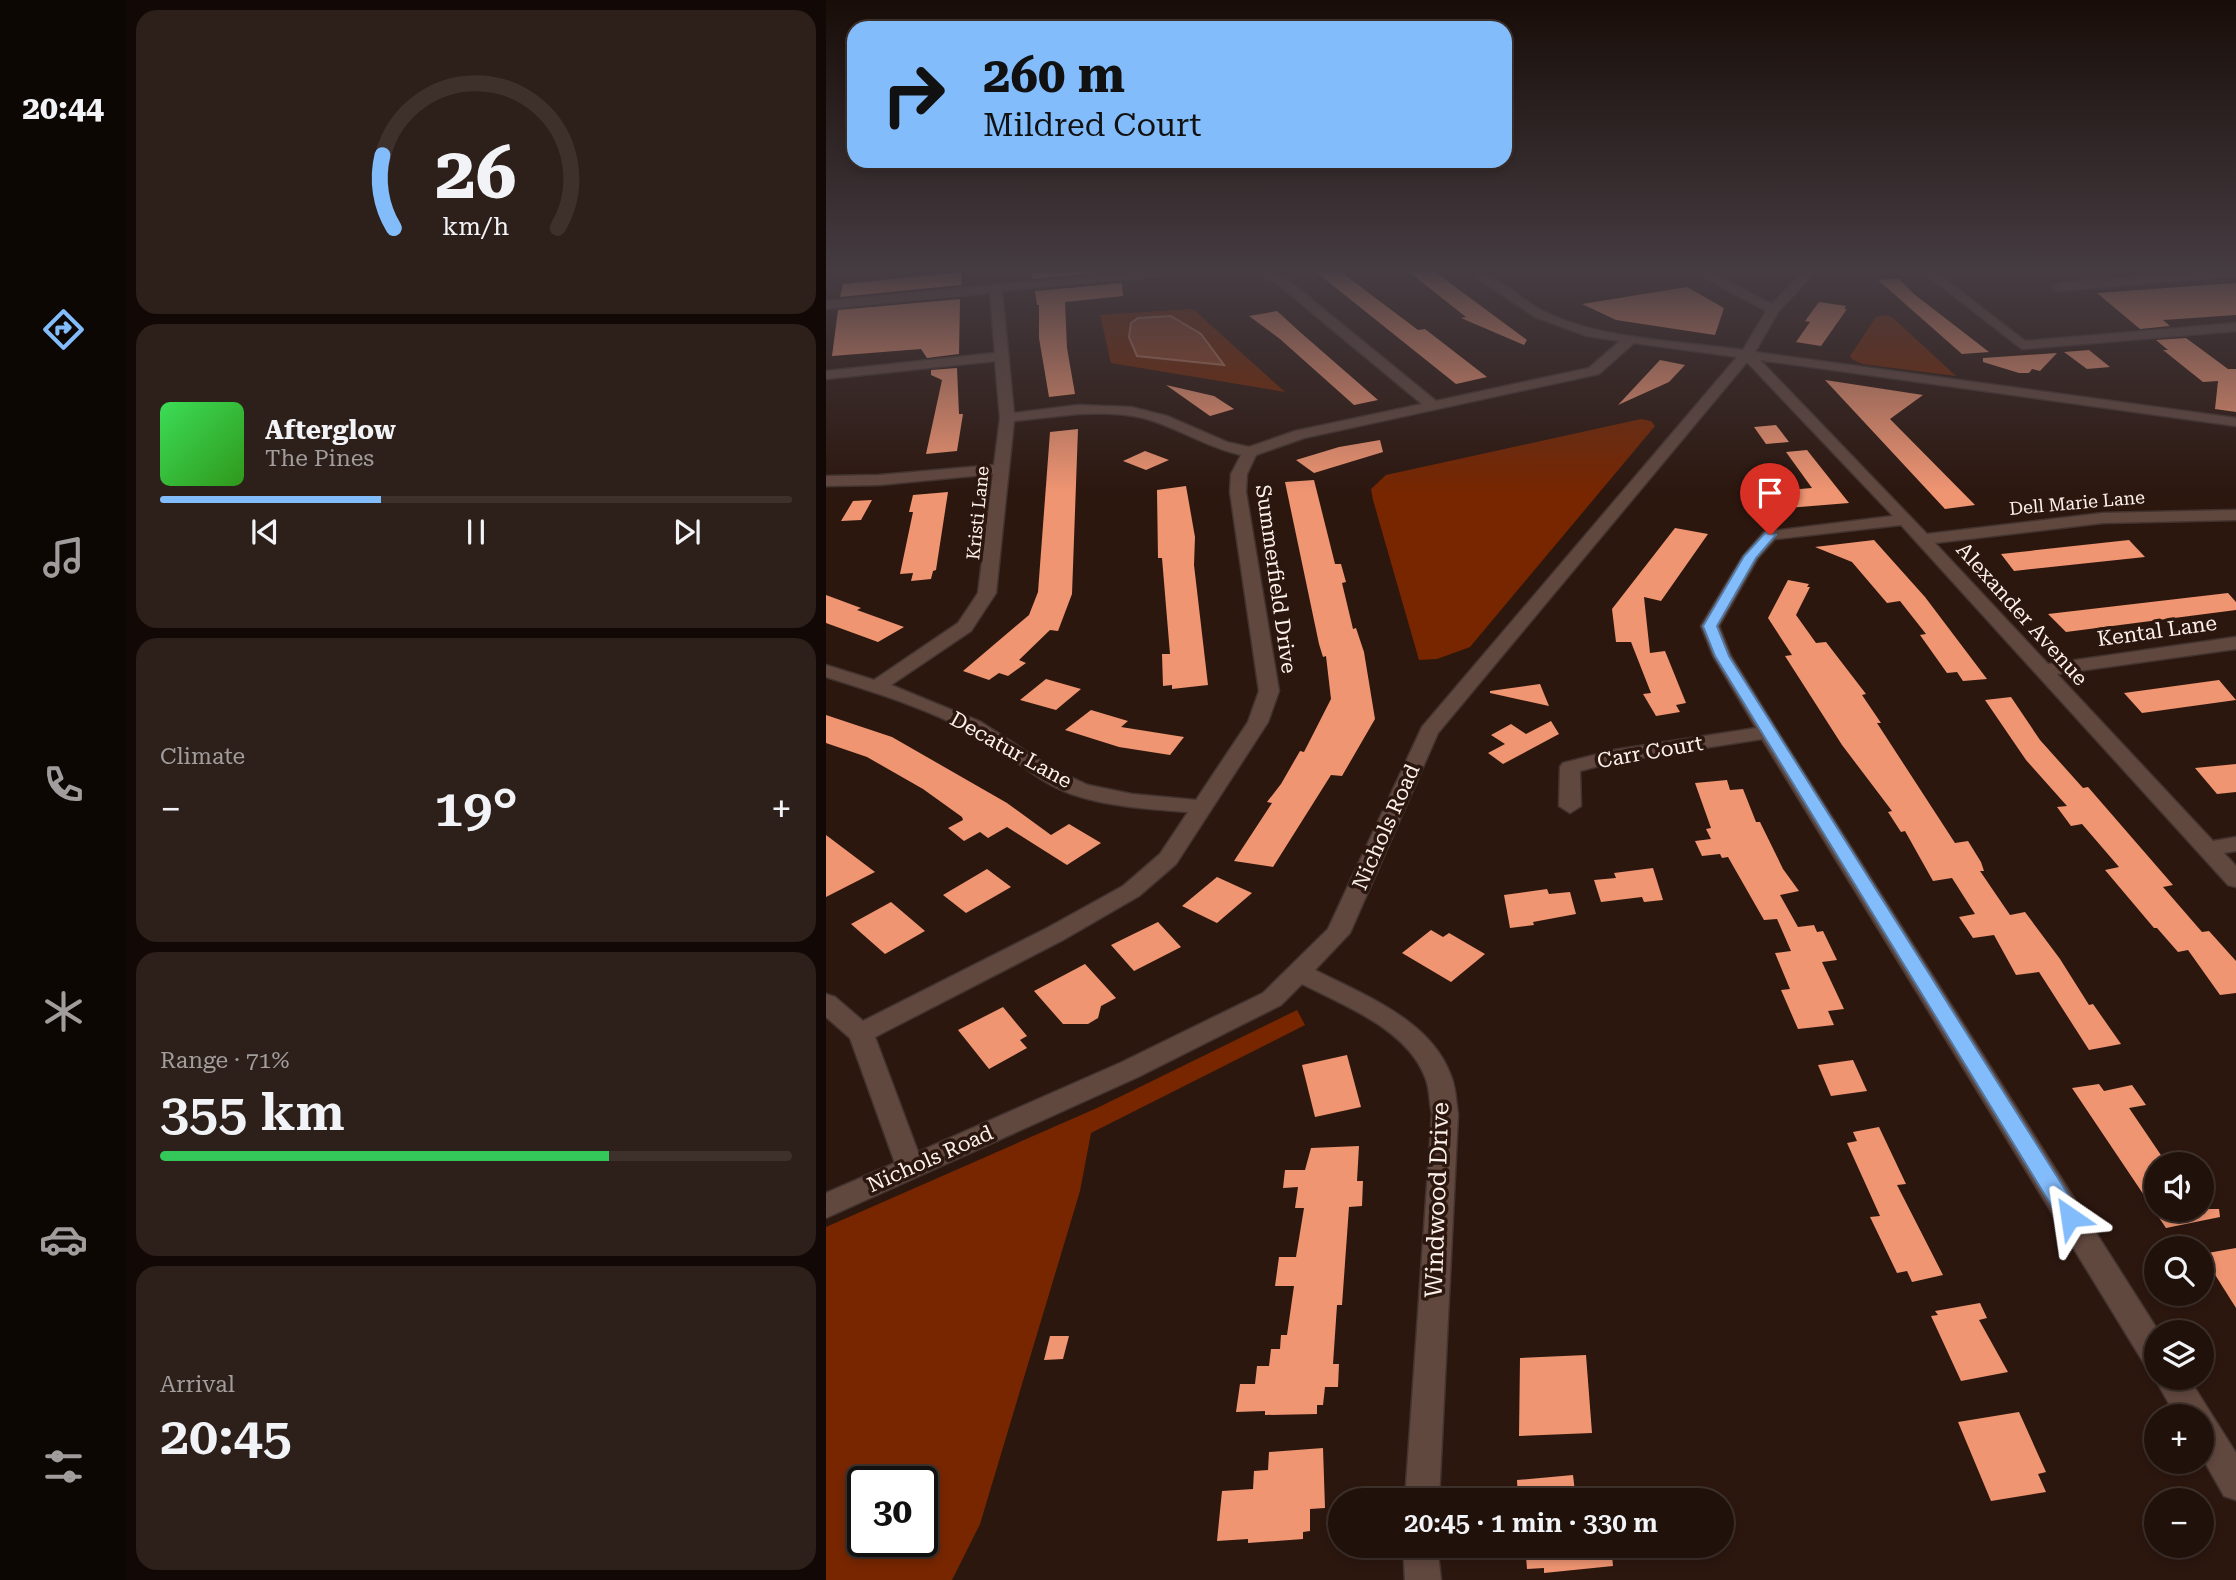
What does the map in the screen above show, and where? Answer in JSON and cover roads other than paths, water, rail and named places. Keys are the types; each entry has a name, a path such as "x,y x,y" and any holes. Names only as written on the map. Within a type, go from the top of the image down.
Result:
{"street":[{"name":"Kristi Lane","path":"876,687 965,627 976,613 991,575 1007,418 1000,346"},
{"path":"1361,346 1434,405"},
{"path":"1007,418 1089,409 1134,412 1151,416 1221,448 1250,453 1300,434 1594,371 1623,346"},
{"path":"1677,346 2236,422"},
{"name":"Nichols Road","path":"826,1206 1141,1065 1272,999 1300,973 1338,933 1429,731 1752,346"},
{"name":"Alexander Avenue","path":"1747,354 1923,538 2236,880"},
{"path":"826,375 1001,356"},
{"path":"1724,382 1741,377 1773,379"},
{"name":"Summerfield Drive","path":"861,1033 1055,934 1131,891 1168,859 1258,722 1269,691 1238,492 1239,474 1250,453"},
{"path":"826,481 879,480 1003,469"},
{"name":"Dell Marie Lane","path":"1923,538 2103,517 2236,514"},
{"path":"1903,520 1770,535 1751,556 1710,626 1722,656 1768,732 2144,1336"},
{"name":"Kental Lane","path":"2043,670 2236,643"},
{"name":"Decatur Lane","path":"826,671 929,705 996,738 1026,763 1067,785 1119,797 1201,807"},
{"name":"Carr Court","path":"1570,806 1570,767 1614,756 1768,732"},
{"path":"2207,849 2236,844"},
{"name":"Windwood Drive","path":"1300,973 1377,1013 1411,1038 1437,1072 1444,1114 1423,1488"},
{"path":"826,1003 861,1033 910,1167"},
{"path":"2214,1448 2236,1484"},
{"path":"1421,1558 1423,1580"}]}
